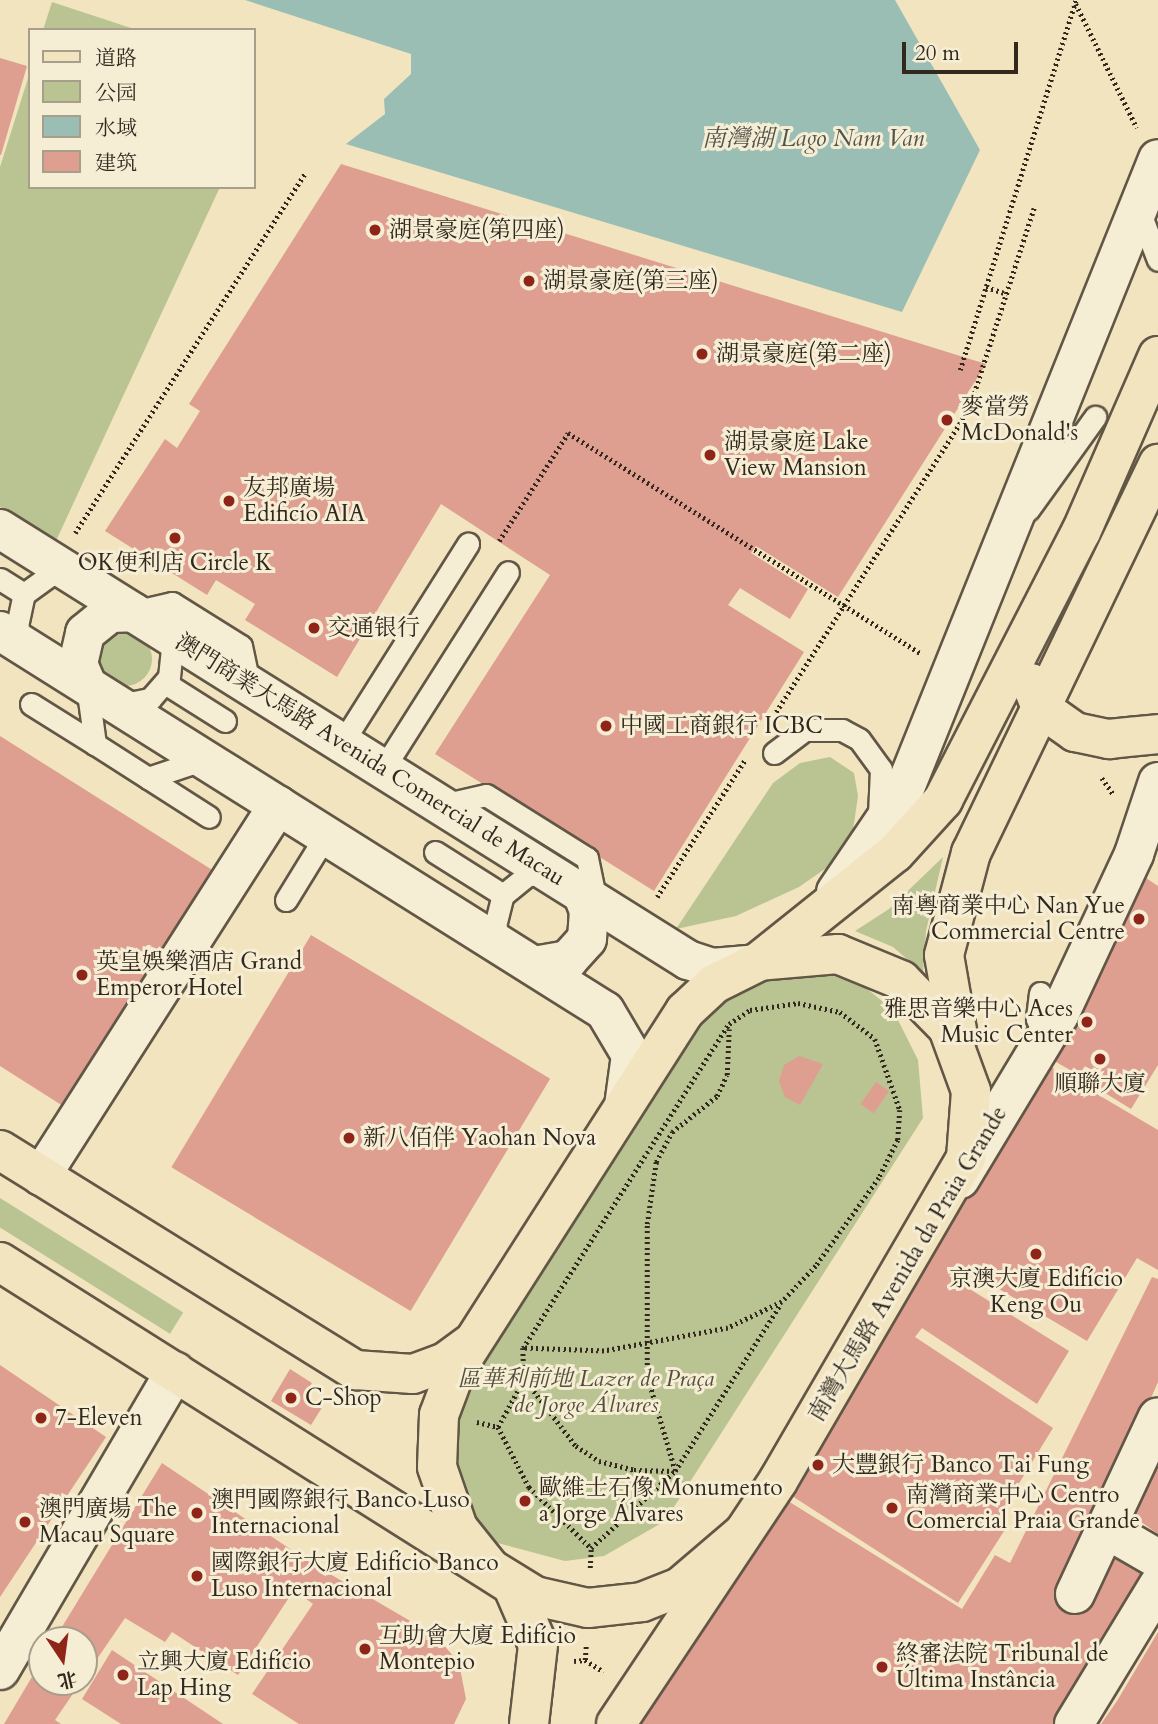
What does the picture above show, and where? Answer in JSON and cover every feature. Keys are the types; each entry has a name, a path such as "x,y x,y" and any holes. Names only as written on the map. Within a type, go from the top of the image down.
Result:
{"main road":[{"path":"529,1724 538,1645 530,1613 512,1585 458,1528 437,1467 442,1402 484,1325 694,1002 754,963 895,853 943,800 1025,645 1158,356"},
{"path":"950,1196 971,1132 965,1065 943,956 954,902 1041,708 1158,464"},
{"path":"1025,645 1041,708 1075,732 1109,739 1158,734"},
{"path":"754,963 825,953 890,972 932,1006 965,1065"},
{"path":"0,1150 355,1370 388,1376 429,1370 459,1353 484,1325"},
{"name":"南灣大馬路 Avenida da Praia Grande","path":"616,1724 742,1534 950,1196"},
{"path":"0,1262 512,1585 561,1604 628,1606 680,1587 742,1534"}],"street":[{"path":"829,902 869,850 904,793 948,671 1015,524 1158,159"},
{"name":"澳門商業大馬路 Avenida Comercial de Macau","path":"0,529 699,965 754,963"},
{"path":"102,695 78,664 85,633 110,613 149,622"},
{"path":"13,639 604,1011 621,1031 632,1068 624,1106"},
{"name":"南灣大馬路 Avenida da Praia Grande","path":"950,1196 1146,862 1158,782"},
{"path":"41,1176 278,805"},
{"path":"519,957 568,960 587,939 589,911 576,890"},
{"path":"0,1670 175,1372"},
{"path":"1074,1594 1108,1530 1158,1417"},
{"path":"1108,1530 1158,1559"},
{"path":"1074,1724 1158,1586"}],"lane":[{"path":"1139,208 1158,260"},
{"path":"1015,524 1061,473 1095,417"},
{"path":"342,743 468,544"},
{"path":"13,639 24,594 64,568"},
{"path":"383,769 508,572"},
{"path":"0,579 24,594"},
{"path":"95,744 102,695 150,699 165,683 172,663 149,622"},
{"path":"165,683 225,721"},
{"path":"31,704 209,817"},
{"path":"774,753 804,730 823,727 842,730 873,752 884,789 869,850"},
{"path":"148,778 205,759"},
{"path":"442,806 486,794 587,858 576,890 528,875 503,895 495,926 519,957"},
{"path":"286,900 326,835"},
{"path":"435,852 503,895"},
{"path":"1040,993 1037,1019 1045,1038"}],"path":[{"path":"1078,1 1122,96"},
{"path":"960,370 1078,1"},
{"path":"64,568 305,173"},
{"path":"770,721 969,410 1034,208"},
{"path":"986,287 1007,294"},
{"path":"494,548 568,433 948,671"},
{"path":"637,928 748,755"},
{"path":"694,1002 729,1024"},
{"path":"798,1003 840,1012 874,1040 900,1110 898,1140 879,1178 782,1303 676,1471 591,1548 528,1487 498,1427 524,1378 523,1348 729,1024 750,1010 798,1003"},
{"path":"676,1471 661,1433 646,1346 646,1224 656,1162 671,1132 717,1096 727,1075 729,1024"},
{"path":"523,1348 646,1346 728,1328 782,1303"},
{"path":"524,1378 576,1446 599,1461 676,1471"}],"green space":[{"path":"52,2 131,28 44,28"},
{"path":"28,78 28,189 219,189 55,543 0,507 0,167"},
{"path":"125,632 144,640 152,659 144,678 125,686 106,678 98,659 106,640"},
{"path":"830,757 854,773 858,796 853,830 835,862 799,887 736,916 676,929 773,783 800,763"},
{"path":"943,857 926,931 923,973 893,947 855,931 889,909"},
{"name":"區華利前地 Lazer de Praça de Jorge Álvares","path":"828,974 866,988 893,1010 918,1060 923,1118 665,1521 604,1556 565,1561 494,1542 463,1516 441,1396 653,1038 737,981"},
{"path":"0,1198 183,1312 170,1334 0,1227"}],"water":[{"name":"南灣湖 Lago Nam Van","path":"245,0 895,0 980,150 902,312 346,144 385,114 384,99 411,74 411,54"}],"building":[{"path":"0,58 27,66 1,155 0,155"},
{"path":"341,164 986,364 838,597 756,546 751,553 808,589 790,619 740,588 728,605 804,652 654,891 435,754 550,575 441,504 337,677 245,620 255,604 216,580 207,595 105,531 165,439 177,448 200,411 189,404"},
{"name":"英皇娛樂酒店 Grand Emperor Hotel","path":"0,736 225,878 74,1113 0,1066"},
{"path":"1143,876 1158,886 1158,1065 1131,1109 1097,1088 1104,1079 1085,1066 1079,1075 1042,1054"},
{"name":"新八佰伴 Yaohan Nova","path":"311,935 550,1079 411,1311 171,1167"},
{"path":"799,1056 823,1064 800,1105 785,1097 779,1081 784,1065"},
{"path":"1039,1060 1158,1130 1158,1270 1137,1258 1087,1341 957,1264 949,1276 1069,1351 1037,1404 922,1328 915,1337 1053,1428 996,1521 1006,1528 958,1603 789,1494"},
{"path":"876,1082 889,1091 874,1113 861,1104"},
{"name":"終審法院 Tribunal de Última Instância","path":"1152,1277 1158,1279 1158,1382 1103,1507 1119,1545 1154,1567 1055,1724 633,1724 788,1501 962,1609 995,1555 1010,1563"},
{"name":"澳門廣場 The Macau Square","path":"0,1365 106,1437 0,1597"},
{"name":"C-Shop","path":"290,1369 312,1383 304,1395 323,1406 311,1425 271,1401"},
{"path":"162,1463 311,1563 436,1636 459,1663 466,1699 454,1724 299,1724 252,1694 313,1604 294,1590 238,1675 172,1632 165,1642 125,1618 98,1658 98,1626 63,1626"},
{"path":"1158,1464 1158,1534 1133,1516"},
{"path":"1158,1632 1158,1724 1101,1724 1117,1701"},
{"name":"立興大廈 Edifício Lap Hing","path":"112,1650 223,1724 121,1724 82,1699 84,1696 98,1696 98,1673"},
{"path":"28,1684 28,1696 71,1696 55,1720 61,1724 4,1724"}],"place":[{"name":"湖景豪庭(第四座)","path":"375,230"},
{"name":"湖景豪庭(第三座)","path":"529,281"},
{"name":"湖景豪庭(第二座)","path":"702,354"},
{"name":"麥當勞 McDonald's","path":"947,420"},
{"name":"湖景豪庭 Lake View Mansion","path":"710,455"},
{"name":"友邦廣場 Edificío AIA","path":"229,501"},
{"name":"OK便利店 Circle K","path":"175,538"},
{"name":"交通银行","path":"314,628"},
{"name":"中國工商銀行 ICBC","path":"606,726"},
{"name":"南粵商業中心 Nan Yue Commercial Centre","path":"1139,919"},
{"name":"英皇娛樂酒店 Grand Emperor Hotel","path":"82,975"},
{"name":"雅思音樂中心 Aces Music Center","path":"1087,1022"},
{"name":"順聯大廈","path":"1100,1059"},
{"name":"新八佰伴 Yaohan Nova","path":"349,1138"},
{"name":"京澳大廈 Edifício Keng Ou","path":"1036,1254"},
{"name":"C-Shop","path":"291,1398"},
{"name":"7-Eleven","path":"41,1418"},
{"name":"大豐銀行 Banco Tai Fung","path":"818,1465"},
{"name":"歐維士石像 Monumento a Jorge Álvares","path":"525,1501"},
{"name":"南灣商業中心 Centro Comercial Praia Grande","path":"892,1508"},
{"name":"澳門國際銀行 Banco Luso Internacional","path":"197,1513"},
{"name":"澳門廣場 The Macau Square","path":"25,1522"},
{"name":"國際銀行大廈 Edifício Banco Luso Internacional","path":"197,1576"},
{"name":"互助會大廈 Edifício Montepio","path":"365,1649"},
{"name":"終審法院 Tribunal de Última Instância","path":"882,1667"},
{"name":"立興大廈 Edifício Lap Hing","path":"123,1675"}]}
